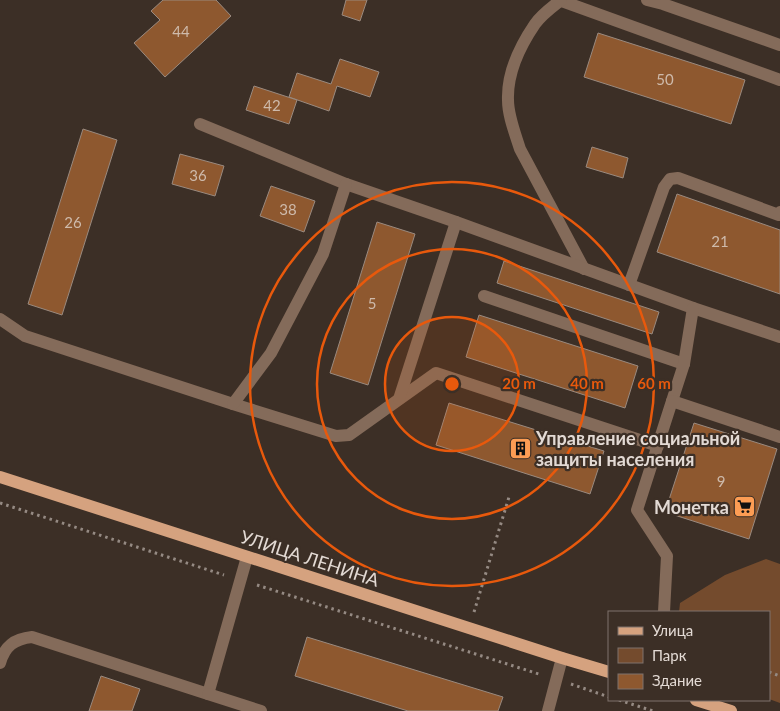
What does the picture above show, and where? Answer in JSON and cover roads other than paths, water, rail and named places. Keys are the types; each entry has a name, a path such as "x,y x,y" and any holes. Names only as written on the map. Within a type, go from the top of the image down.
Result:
{"main road":[{"name":"УЛИЦА ЛЕНИНА","path":"0,477 608,672"},
{"path":"699,701 731,711"}],"lane":[{"path":"584,269 520,149 513,128 508,101 514,60 536,23 560,0 780,80"},
{"path":"647,0 664,2 780,45"},
{"path":"200,124 346,184 693,308 780,337"},
{"path":"629,285 664,187 670,179 678,178 779,215 780,212"},
{"path":"233,404 271,353 323,254 346,184"},
{"path":"399,400 456,222"},
{"path":"484,296 684,364"},
{"path":"664,611 667,556 637,510 684,364 693,308"},
{"path":"0,320 25,336 336,436 349,435 436,373 658,446"},
{"path":"672,401 780,437"},
{"path":"208,694 247,557"},
{"path":"0,664 2,655 11,644 21,638 32,637 261,711"},
{"path":"548,711 562,658"}],"place":[{"name":"Управление социальной защиты населения","path":"520,448"},
{"name":"Монетка","path":"745,507"}]}
